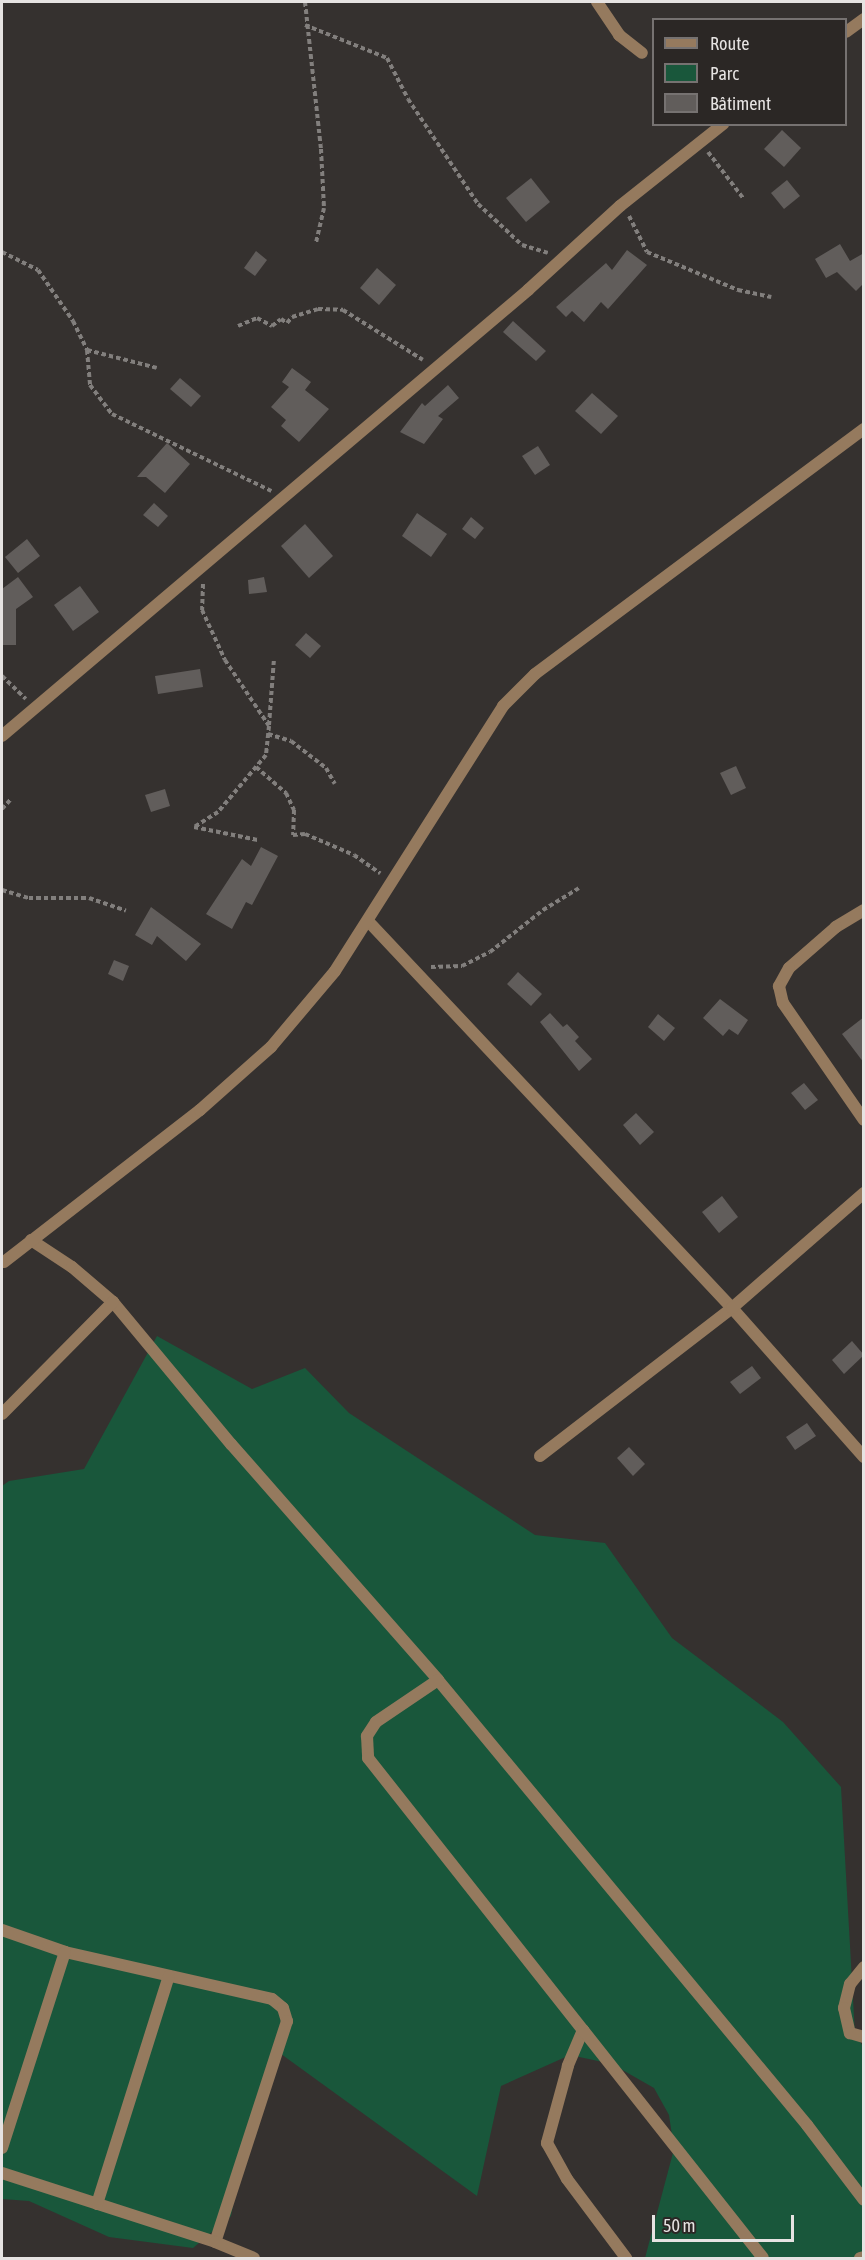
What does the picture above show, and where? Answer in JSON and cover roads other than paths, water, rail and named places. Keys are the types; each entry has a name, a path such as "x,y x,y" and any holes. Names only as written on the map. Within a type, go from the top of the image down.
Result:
{"street":[{"path":"597,2 619,35 642,52"},
{"path":"847,31 862,22"},
{"path":"2,736 436,369 620,206 720,126"},
{"path":"2,1262 200,1110 271,1047 335,971 503,706 535,674 864,429"},
{"path":"864,910 836,927 789,968 779,986 783,1003 864,1120"},
{"path":"368,921 732,1308 864,1457"},
{"path":"540,1456 732,1308 864,1193"},
{"path":"31,1240 72,1267 113,1302 231,1444 438,1680 807,2125 864,2200"},
{"path":"2,1414 113,1302"},
{"path":"438,1680 376,1722 367,1736 368,1758 764,2259"},
{"path":"2,1930 65,1952 272,2000 283,2008 287,2021 214,2241"},
{"path":"2,2148 65,1952"},
{"path":"864,1967 850,1984 844,2008 850,2033 864,2037"},
{"path":"97,2204 169,1976"},
{"path":"583,2030 568,2066 547,2143 567,2179 626,2259"},
{"path":"2,2173 214,2241 254,2259"}]}
